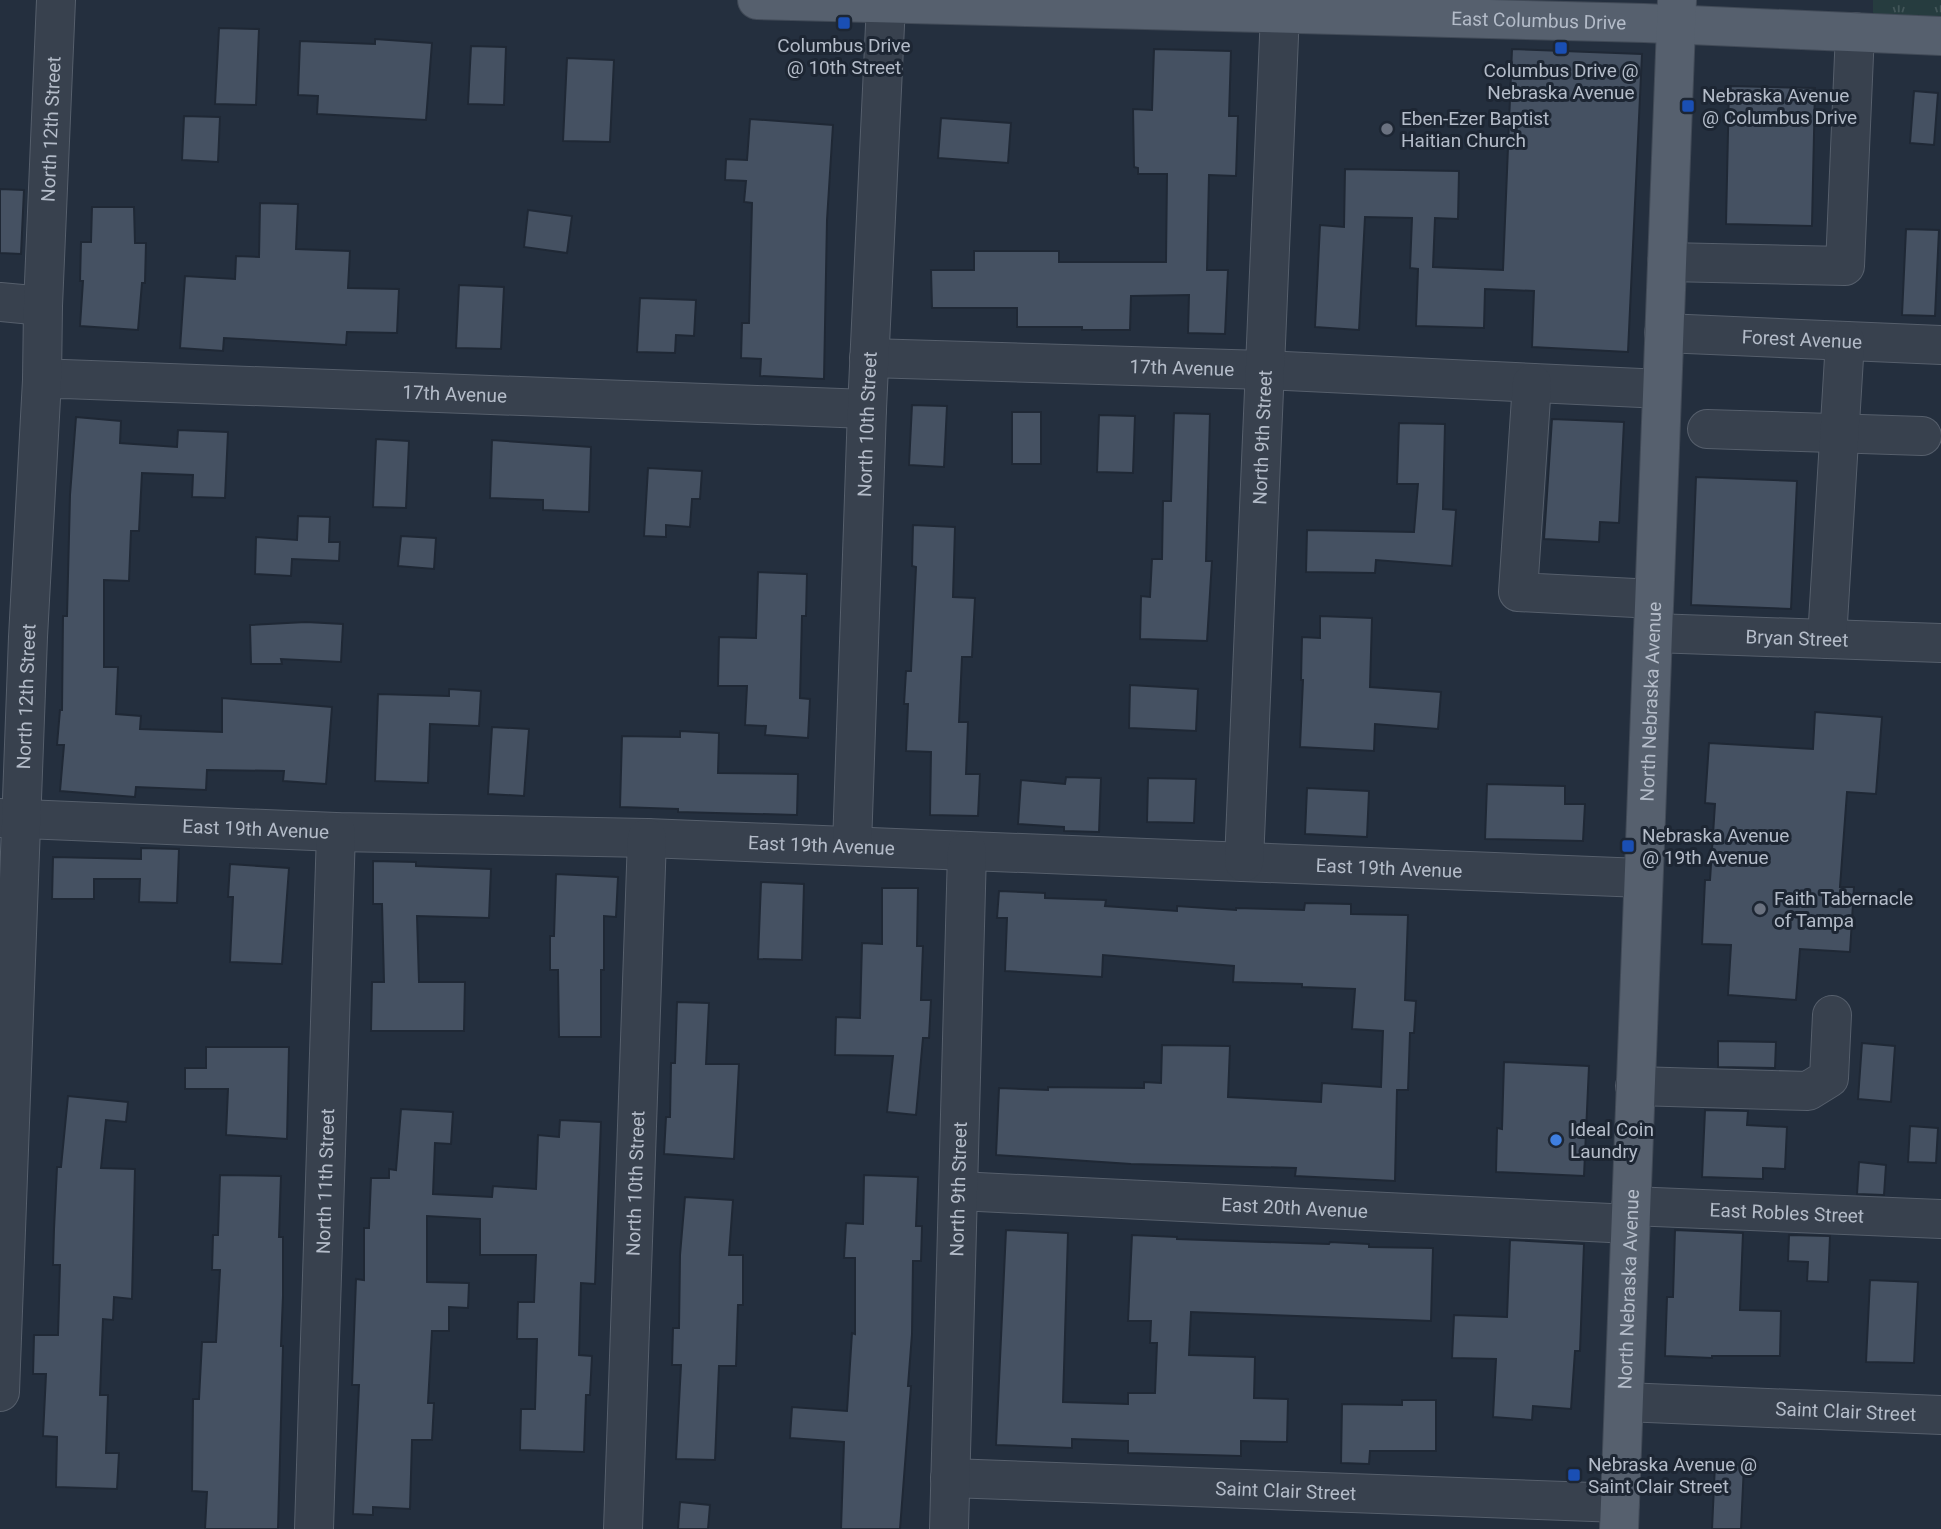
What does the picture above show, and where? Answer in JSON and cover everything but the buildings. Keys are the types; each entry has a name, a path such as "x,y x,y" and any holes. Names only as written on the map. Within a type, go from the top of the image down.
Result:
{"main road":[{"name":"East Columbus Drive","path":"757,0 1280,13 1541,10 1676,12 1855,32 1941,36"},
{"name":"North Nebraska Avenue","path":"1620,1516 1676,12"}],"street":[{"name":"North 12th Street","path":"0,1392 14,637 41,380 56,0"},
{"name":"North 10th Street","path":"852,846 869,358 886,4"},
{"name":"North 9th Street","path":"1244,862 1280,13"},
{"path":"1667,262 1845,266 1855,32"},
{"path":"0,302 43,306"},
{"name":"Forest Avenue","path":"1664,333 1941,345"},
{"path":"1827,639 1845,341"},
{"name":"17th Avenue","path":"869,358 1264,370 1662,389"},
{"name":"17th Avenue","path":"41,380 867,409"},
{"name":"Bryan Street","path":"1532,383 1518,592 1653,616 1827,639 1941,643"},
{"path":"1707,429 1922,436"},
{"name":"East 19th Avenue","path":"11,819 336,832 647,838 1642,878"},
{"name":"North 11th Street","path":"314,1529 336,832"},
{"name":"North 10th Street","path":"623,1529 647,838"},
{"name":"North 9th Street","path":"949,1529 967,851"},
{"path":"1635,1086 1808,1091 1829,1078 1832,1015"},
{"name":"East 20th Avenue","path":"959,1191 1630,1215"},
{"name":"East Robles Street","path":"1630,1215 1941,1219"},
{"name":"Saint Clair Street","path":"1623,1402 1941,1415"},
{"name":"Saint Clair Street","path":"950,1478 1620,1516"}],"green space":[{"path":"1873,0 1941,0 1941,25 1873,22"}],"place":[{"name":"Columbus Drive @ 10th Street","path":"844,23"},
{"name":"Columbus Drive @ Nebraska Avenue","path":"1561,48"},
{"name":"Nebraska Avenue @ Columbus Drive","path":"1688,106"},
{"name":"Eben-Ezer Baptist Haitian Church","path":"1387,129"},
{"name":"Nebraska Avenue @ 19th Avenue","path":"1628,846"},
{"name":"Faith Tabernacle of Tampa","path":"1760,909"},
{"name":"Ideal Coin Laundry","path":"1556,1140"},
{"name":"Nebraska Avenue @ Saint Clair Street","path":"1574,1475"}]}
